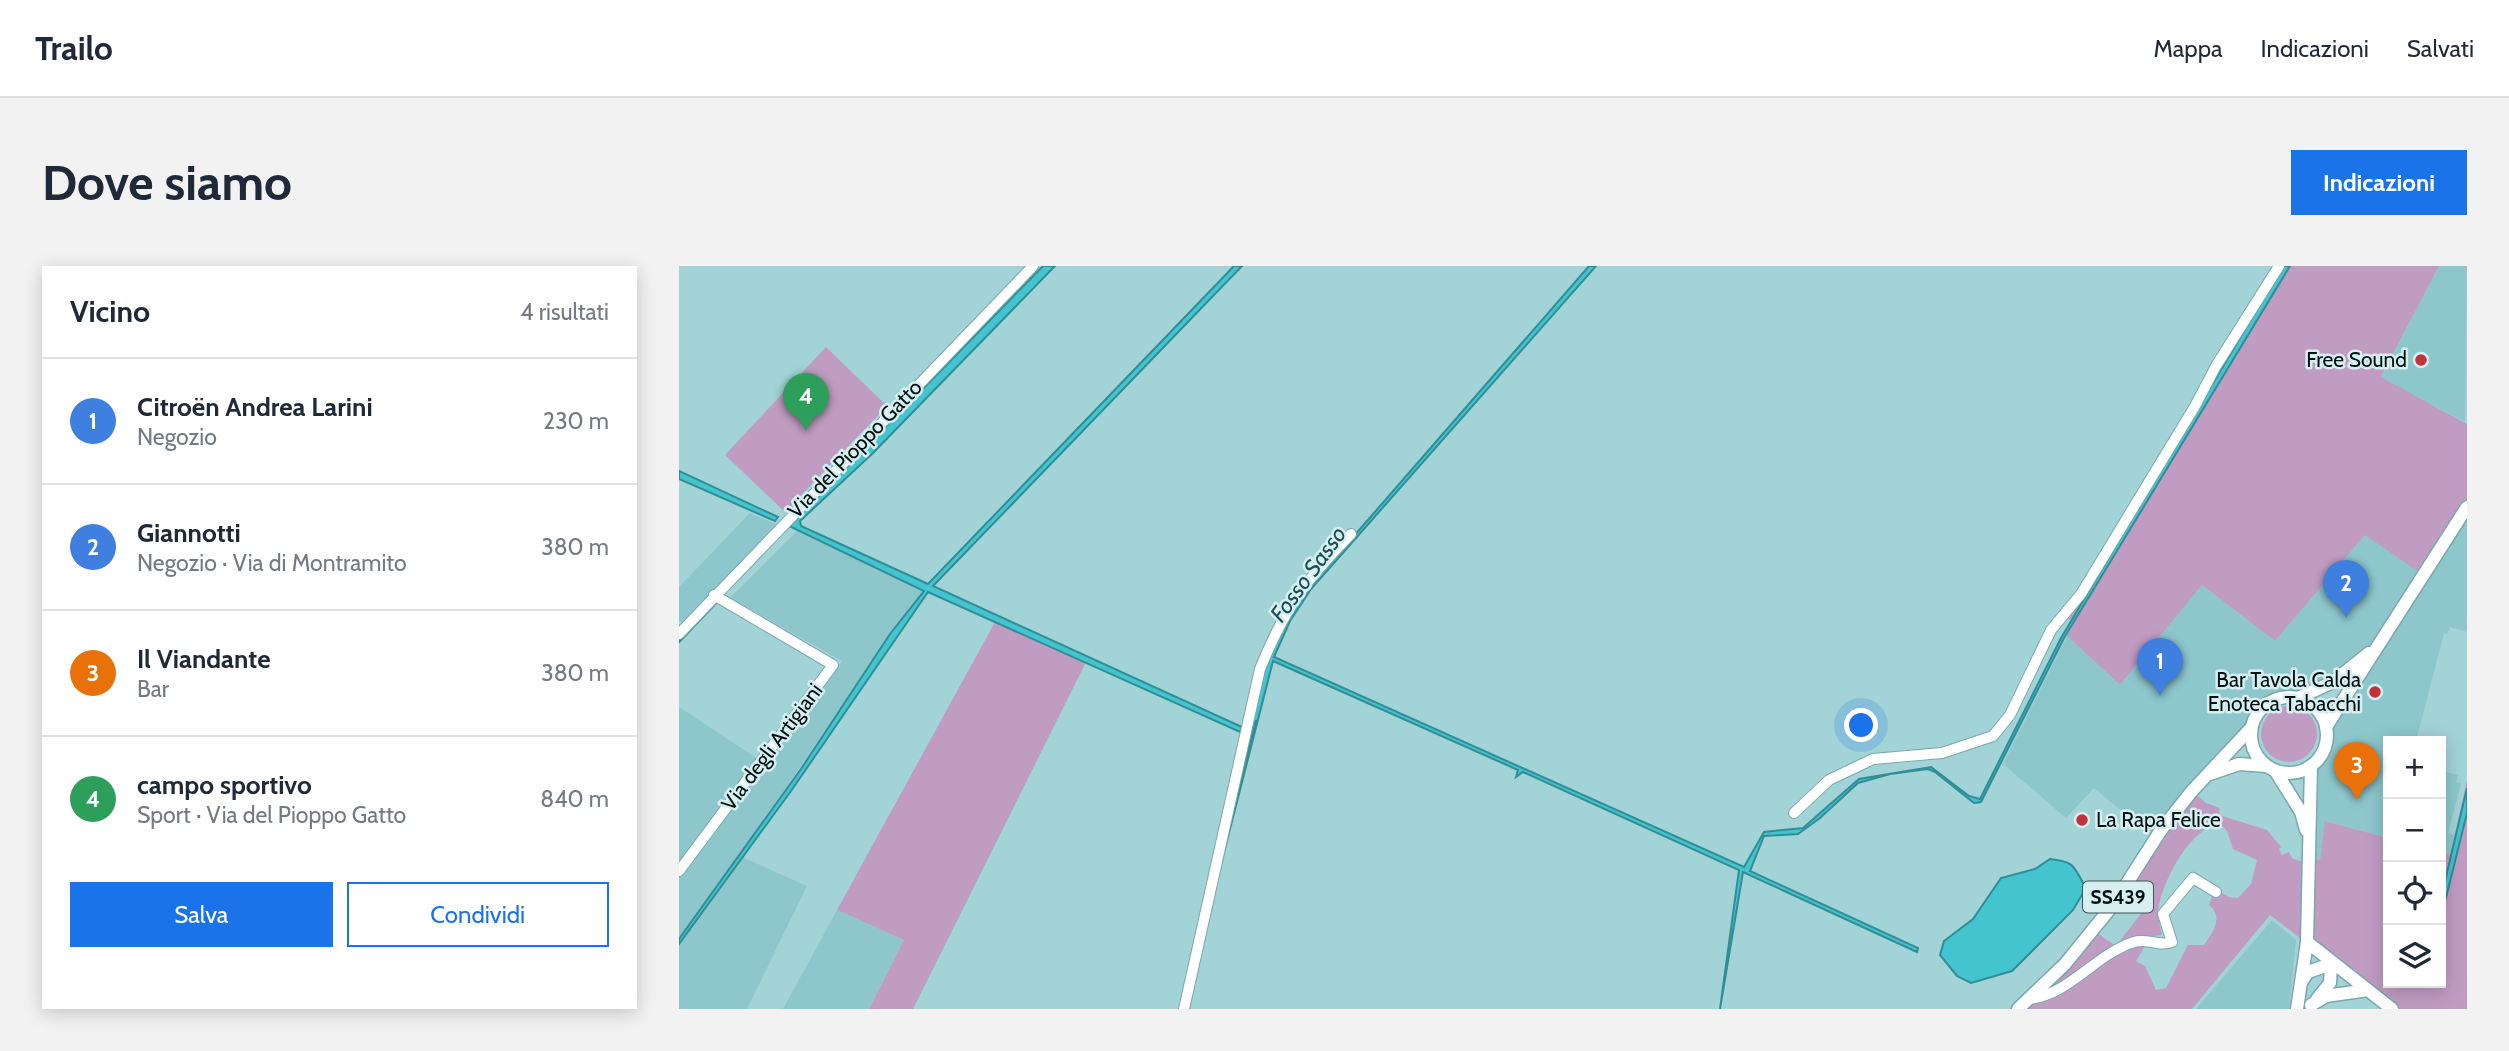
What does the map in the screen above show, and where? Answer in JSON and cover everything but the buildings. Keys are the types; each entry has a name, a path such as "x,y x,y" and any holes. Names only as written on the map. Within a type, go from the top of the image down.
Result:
{"main road":[{"path":"2206,775 2239,764 2288,774 2311,766 2324,750 2326,727 2467,507"},
{"path":"2298,698 2333,682 2377,646"},
{"path":"2298,698 2316,709 2326,727"},
{"name":"SS439","path":"2018,1009 2065,964 2112,906 2161,830 2206,775 2251,727 2263,706 2274,700 2298,698"},
{"path":"2251,727 2253,749 2271,769 2301,812 2309,848"},
{"path":"2297,1009 2307,942 2311,766"},
{"path":"2307,942 2331,964 2392,1009"},
{"path":"2302,982 2308,972 2318,966 2331,964"},
{"path":"2309,1007 2330,983 2331,964"},
{"path":"2309,1007 2326,996 2368,990"}],"street":[{"name":"Via del Pioppo Gatto","path":"679,634 1033,266"},
{"path":"1794,813 1829,780 1873,760 1942,753 1993,736 2010,715 2051,630 2081,594 2195,406 2216,366 2279,266"},
{"path":"1184,1009 1260,669 1279,623 1309,577 1351,534"},
{"name":"Via degli Artigiani","path":"679,871 833,665 715,595"},
{"path":"2029,999 2045,997 2066,987 2103,958 2135,942 2172,942 2163,914 2193,878 2216,892"}],"shaded area":[{"path":"2275,266 2439,266 2381,377 2467,424 2467,507 2423,575 2365,535 2275,641 2202,585 2120,685 2067,636 2074,619 2061,619"},
{"path":"2439,266 2467,266 2465,422 2381,378"},
{"path":"826,347 887,406 785,512 725,455"},
{"path":"750,513 776,524 683,623 679,621 679,587"},
{"path":"2467,514 2467,632 2450,627 2447,634 2444,633 2417,736 2383,736 2383,837 2326,821 2320,860 2308,859 2311,766 2324,750 2326,727 2375,649 2298,698 2277,699 2266,704 2251,727 2155,839 2094,788 2066,818 2003,764 2067,636 2120,685 2202,585 2275,641 2365,535"},
{"path":"797,531 924,590 892,631 740,856 807,886 747,1009 679,1009 679,707 767,765 842,661 730,598"},
{"path":"995,622 1086,662 913,1009 869,1009 904,940 837,910"},
{"path":"2289,706 2300,708 2309,714 2315,723 2315,745 2309,754 2300,760 2289,762 2278,760 2269,754 2263,745 2261,734 2263,723 2269,714 2278,708"},
{"path":"2446,772 2458,775 2456,782 2461,784 2448,833 2454,835 2450,855 2446,854"},
{"path":"2467,780 2467,1009 2392,1009 2270,915 2192,1009 2018,1009 2093,930 2116,946 2153,898 2128,882 2192,791 2206,803 2220,808 2219,815 2267,830 2281,847 2279,849 2282,855 2289,852 2292,858 2308,864 2308,859 2320,860 2325,821 2383,837 2383,988 2446,988 2446,854 2450,855","holes":["2219,823 2227,831 2233,849 2257,860 2251,884 2238,898 2222,893 2212,897 2209,905 2216,914 2216,920 2211,935 2204,945 2188,945 2166,988 2156,990 2145,966 2136,961 2145,946 2136,938 2162,935 2158,915 2160,900 2178,859 2197,836"]},
{"path":"837,910 904,940 869,1009 783,1009"},
{"path":"2272,920 2296,940 2289,1009 2196,1009"}],"water":[{"path":"1043,266 1055,266 873,453 800,521 801,526 928,584 1234,266 1242,266 933,586 1242,727 1240,732 928,592 791,791 679,944 679,939 801,769 890,634 924,591 789,526"},
{"path":"1589,266 1596,266 1311,589 1290,621 1274,657 1744,867 1764,832 1803,828 1859,779 1931,767 1969,796 1980,799 2061,638 2283,266 2290,266 2064,638 1981,802 1974,803 1928,769 1890,774 1858,783 1798,834 1764,836 1750,871 1918,948 1917,952 1743,872 1720,1009 1739,870 1523,772 1516,777 1518,770 1273,661 1220,868 1265,667 1288,617 1313,583"},
{"path":"679,471 778,517 775,521 679,479"},
{"path":"2467,788 2467,813 2446,898 2446,877"},
{"path":"2050,859 2070,864 2086,888 2073,910 2012,971 1971,983 1957,976 1940,955 1944,941 1973,919 2001,878 2035,869"}],"waterway":[{"path":"679,642 718,601"},
{"name":"Fosso Sasso","path":"1238,793 1256,721"}],"place":[{"name":"Free Sound","path":"2421,360"},
{"name":"campo sportivo","path":"806,431"},
{"name":"Giannotti","path":"2346,618"},
{"name":"Bar Tavola Calda Enoteca Tabacchi","path":"2375,692"},
{"name":"Citroën Andrea Larini","path":"2160,696"},
{"name":"Il Viandante","path":"2357,800"},
{"name":"La Rapa Felice","path":"2082,820"}]}
